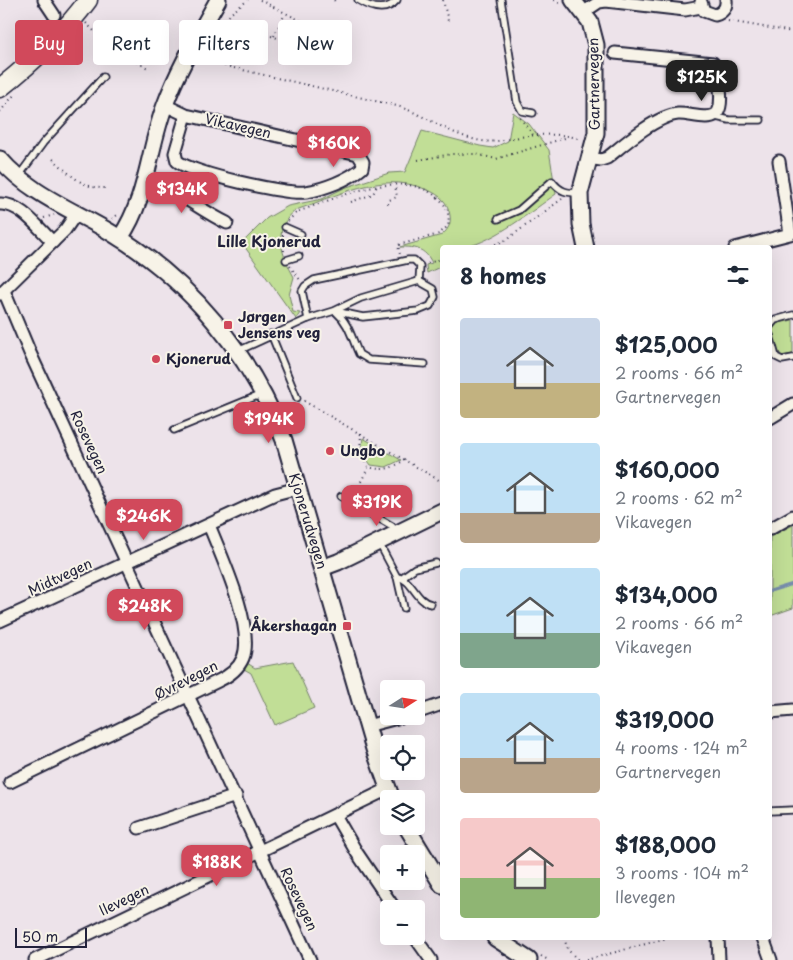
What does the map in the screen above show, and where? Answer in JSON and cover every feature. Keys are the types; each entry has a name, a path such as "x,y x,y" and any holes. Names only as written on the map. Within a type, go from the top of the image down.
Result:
{"main road":[{"path":"0,88 22,71 72,23 88,0"},
{"path":"120,238 132,220 146,180 165,105 218,0"},
{"name":"Gartnervegen","path":"569,4 584,12 592,26 596,45 596,133 588,158 572,195 585,245"},
{"path":"0,99 22,71"},
{"name":"Kjonerudvegen","path":"0,159 16,177"},
{"name":"Kjonerudvegen","path":"0,169 120,238 158,265 188,292 238,351 264,394 284,440 389,790"},
{"path":"322,568 379,543 440,512"},
{"path":"411,835 440,882"},
{"path":"498,940 529,960"}],"street":[{"path":"44,0 54,15"},
{"path":"584,12 599,2 606,1 685,10 701,4 707,14 719,14 725,8 726,0"},
{"name":"Gartnervegen","path":"615,53 713,63 718,74 720,108 712,116"},
{"name":"Vikavegen","path":"165,105 186,115 358,154 363,162 362,168 356,173 326,185 298,192 196,171 177,162 175,153 186,115"},
{"path":"588,158 601,160 607,158 650,126 668,116 678,114 712,116"},
{"path":"747,245 790,234 779,161"},
{"path":"146,180 171,189 209,215 227,223"},
{"path":"0,204 9,205 21,212 53,242"},
{"path":"2,293 53,242 76,214"},
{"name":"Rosevegen","path":"2,293 236,796 306,959"},
{"path":"772,417 793,404"},
{"name":"Midtvegen","path":"0,620 275,494 298,488"},
{"path":"772,528 793,516"},
{"name":"Øvrevegen","path":"10,782 189,696 231,674 241,662 246,648 240,608 209,525"},
{"path":"425,710 440,705"},
{"path":"772,712 793,710"},
{"path":"368,726 380,723"},
{"path":"139,828 236,796"},
{"name":"Ilevegen","path":"35,960 335,815 380,798"},
{"path":"335,815 357,853 389,900"},
{"path":"718,940 719,960"},
{"path":"764,940 771,960"},
{"path":"420,945 431,960"}],"lane":[{"path":"363,1 379,9 384,9 397,0"},
{"path":"502,0 519,107 522,111 533,113"},
{"path":"16,177 43,143 103,78"},
{"path":"712,116 729,120 761,120"},
{"path":"498,218 519,210 552,181 557,188 572,195"},
{"path":"285,227 301,234"},
{"path":"286,260 300,256"},
{"path":"308,319 302,299 305,286 319,278 414,260 420,266 419,281"},
{"path":"238,351 271,334 334,311 361,298 419,281 433,289 435,297 433,304 426,309 363,317 334,311"},
{"path":"334,311 344,318 359,354 369,360 425,364"},
{"path":"772,324 775,320 793,315"},
{"path":"271,334 297,398"},
{"path":"772,342 776,357 782,360 793,358"},
{"path":"174,430 264,394"},
{"path":"341,496 392,526 396,534"},
{"path":"379,543 399,578 404,608"},
{"path":"399,578 415,568 436,563"},
{"path":"399,578 406,581 422,600 431,604"},
{"path":"772,811 793,810"}],"path":[{"path":"227,20 230,14 248,0"},
{"path":"260,0 298,20"},
{"path":"443,0 448,21"},
{"path":"554,0 569,4"},
{"path":"274,36 285,13"},
{"path":"719,14 723,20 793,32"},
{"path":"86,23 113,50 148,68"},
{"path":"268,35 278,37"},
{"path":"224,65 397,106 409,110 442,129 482,141 534,136 569,136 583,140 585,133"},
{"path":"519,107 522,120 534,136"},
{"path":"418,160 452,154 476,154 496,159 569,136"},
{"path":"53,159 79,182 92,189 106,188"},
{"path":"388,204 389,200 397,197 396,185"},
{"path":"351,202 373,194 378,186"},
{"path":"305,286 286,260 282,246 285,227 297,212 378,186 414,187 436,196 446,208 449,216 448,226 442,233 398,245 401,261"},
{"path":"494,245 500,243 560,200 572,195"},
{"path":"40,219 52,217 59,211"},
{"path":"112,219 116,223"},
{"path":"420,266 440,260"},
{"path":"297,398 361,433 440,481"},
{"path":"361,433 360,453 368,467"},
{"path":"368,467 387,469 405,459"},
{"path":"351,502 368,467"},
{"path":"565,940 568,950 578,960"},
{"path":"586,960 661,940"}],"green space":[{"path":"513,112 529,124 549,150 556,194 512,225 477,244 440,245 440,267 427,273 426,265 432,263 423,251 410,247 400,247 442,235 449,227 450,215 446,203 440,197 409,184 376,184 343,192 296,210 288,217 283,225 281,242 286,260 294,277 289,295 293,312 300,313 296,319 242,243 267,218 288,206 322,199 344,188 389,173 405,172 422,131 493,148 508,141"},
{"path":"793,320 793,354 782,356 774,341 774,324"},
{"path":"363,438 401,460 386,467 371,465 361,451"},
{"path":"793,525 793,608 772,615 772,536"},
{"path":"293,661 314,708 275,725 251,673 244,669 247,663 255,668"}],"waterway":[{"path":"772,590 793,584"}],"place":[{"name":"Jørgen Jensens veg","path":"228,325"},
{"name":"Kjonerud","path":"156,359"},
{"name":"Ungbo","path":"330,451"},
{"name":"Åkershagan","path":"347,626"}],"district":[{"name":"Lille Kjonerud","path":"269,242"}]}
